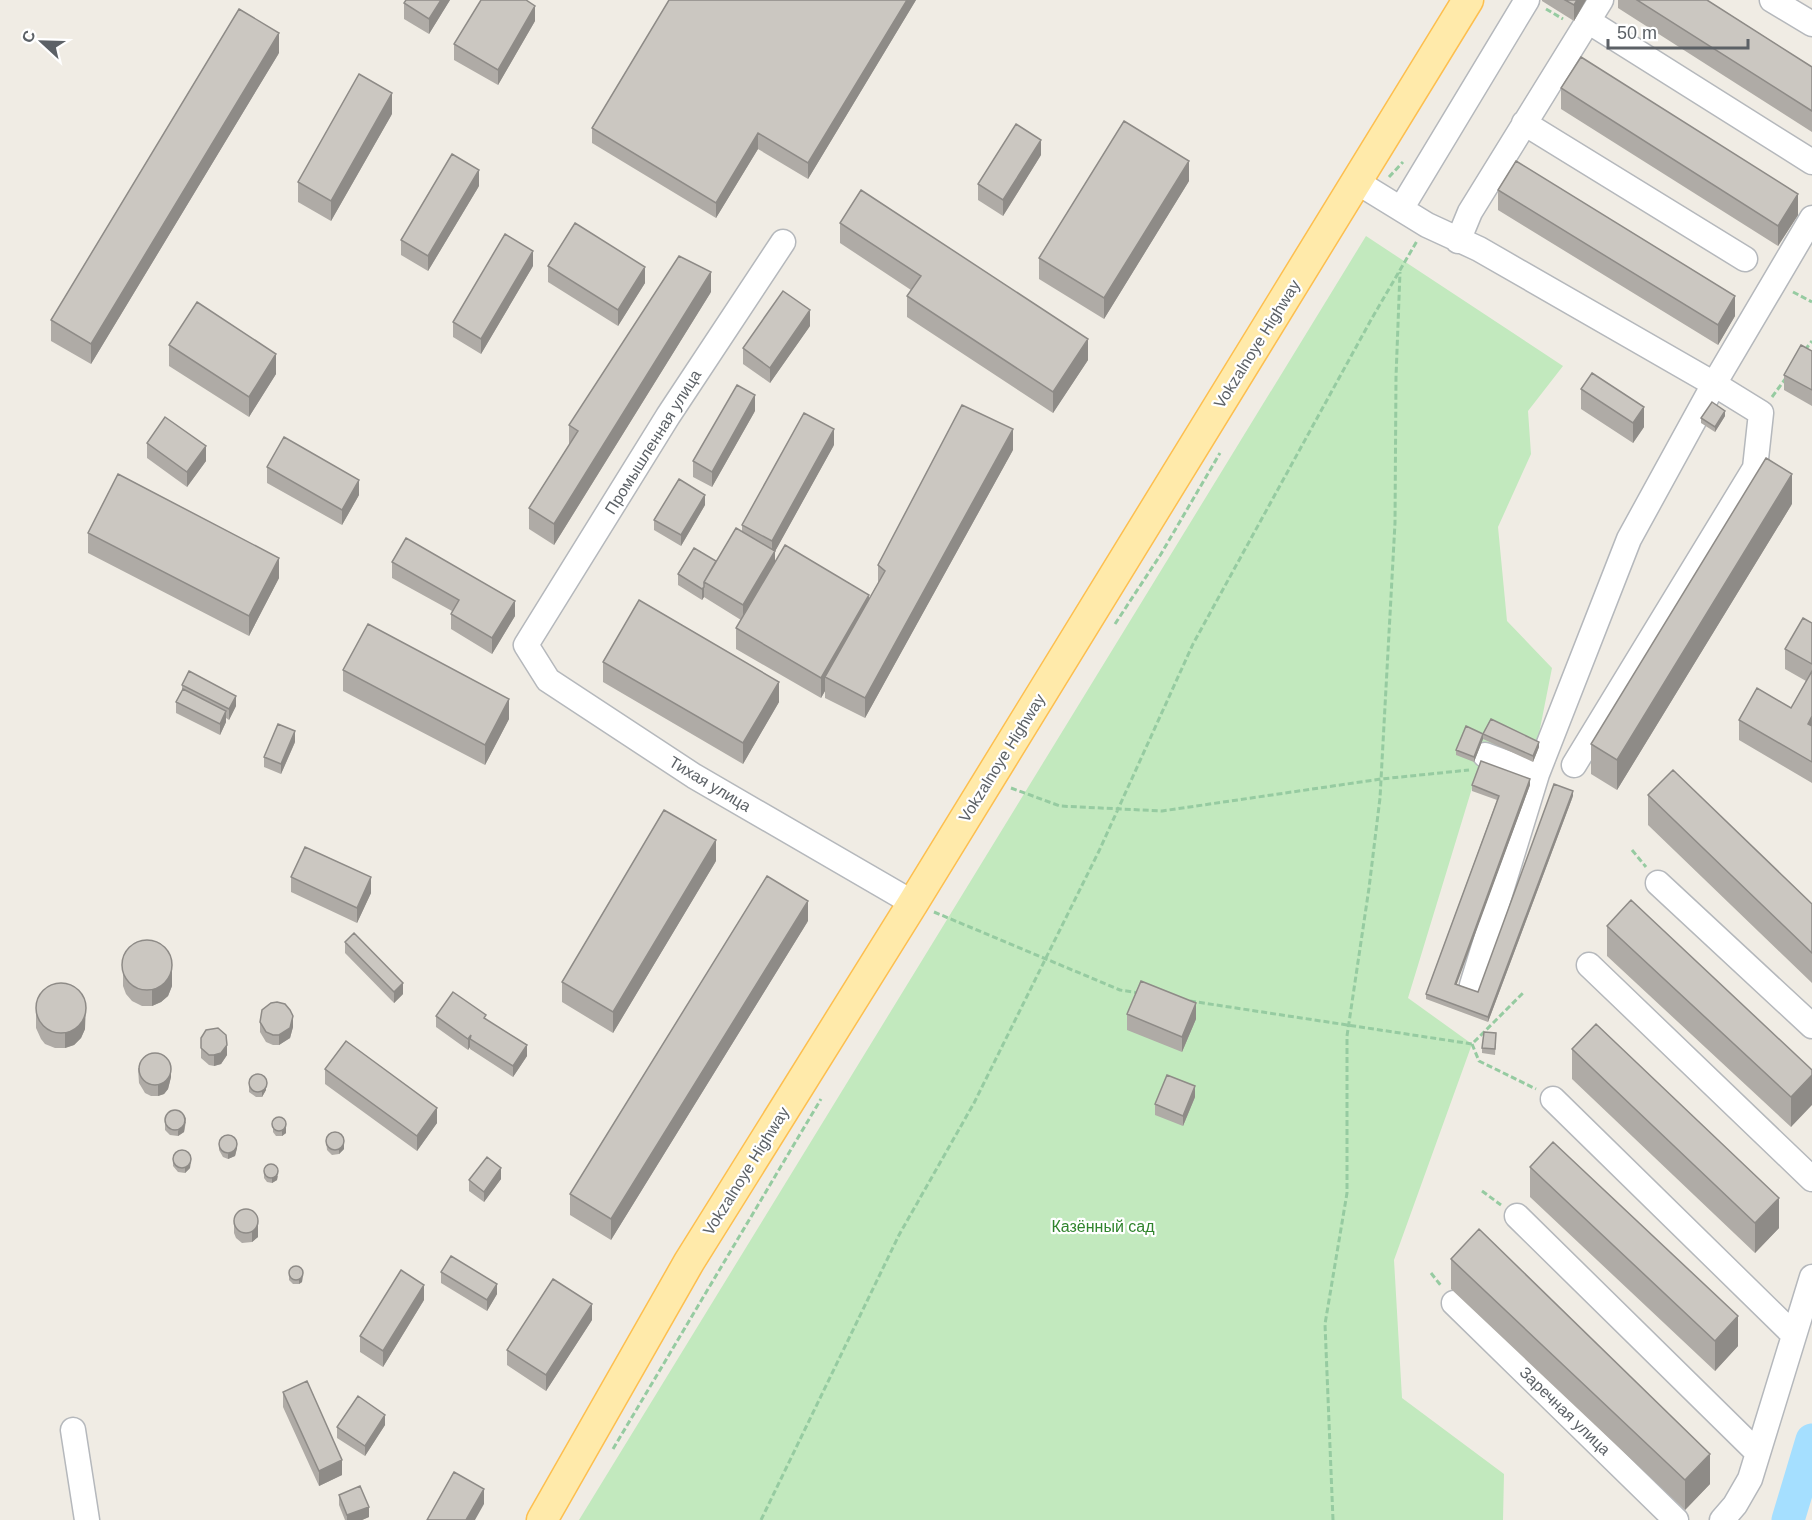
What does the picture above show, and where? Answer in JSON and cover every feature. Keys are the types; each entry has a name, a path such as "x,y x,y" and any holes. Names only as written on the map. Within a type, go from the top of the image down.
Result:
{"main road":[{"name":"Vokzalnoye Highway","path":"542,1520 689,1262 913,903 1468,0"}],"street":[{"path":"1458,241 1470,212 1524,123 1577,21 1601,0"},
{"path":"1772,0 1812,24"},
{"path":"1401,209 1534,3"},
{"path":"1577,21 1812,162"},
{"path":"1524,123 1745,259"},
{"path":"1357,182 1427,225 1479,249 1761,413 1755,468 1574,765"},
{"path":"1472,985 1537,774 1629,539 1714,384 1812,218"},
{"name":"Промышленная улица","path":"526,645 668,416 783,242"},
{"name":"Тихая улица","path":"526,645 548,680 694,776 913,903"},
{"path":"1485,755 1537,774"},
{"path":"1658,883 1812,1026"},
{"path":"1589,965 1812,1179"},
{"path":"1553,1100 1794,1335"},
{"path":"1517,1216 1757,1452"},
{"path":"1722,1520 1735,1505 1750,1479 1812,1277"},
{"name":"Заречная улица","path":"1454,1303 1676,1520"},
{"path":"73,1430 87,1520"}],"path":[{"path":"1534,3 1577,21"},
{"path":"761,1520 899,1235 974,1103 1046,959 1099,851 1193,644 1372,318 1427,225"},
{"path":"1333,1520 1325,1324 1347,1193 1348,1025 1369,888 1381,780 1395,523 1396,377 1400,271"},
{"path":"1799,359 1812,341"},
{"path":"1761,413 1786,377"},
{"path":"1011,789 1060,806 1162,811 1474,769 1485,755"},
{"path":"913,903 1120,990 1143,994"},
{"path":"1472,1044 1523,993"},
{"path":"1189,1001 1472,1044"},
{"path":"1472,1044 1479,1061 1528,1084 1553,1100"}],"green space":[{"name":"Казённый сад","path":"1366,236 1563,366 1528,411 1531,454 1498,527 1507,621 1552,668 1532,769 1480,762 1408,998 1472,1044 1394,1260 1402,1398 1504,1474 1503,1520 579,1520"}],"building":[{"path":"406,0 441,0 429,19 404,3"},
{"path":"481,0 526,0 535,6 498,70 454,44"},
{"path":"669,0 907,0 808,163 758,133 716,203 592,128"},
{"path":"1565,0 1577,0 1574,5"},
{"path":"1637,0 1707,0 1812,67 1812,111"},
{"path":"239,9 279,33 91,344 51,320"},
{"path":"1581,57 1798,194 1778,226 1561,88"},
{"path":"359,74 392,93 331,201 298,182"},
{"path":"1124,121 1189,161 1104,298 1039,258"},
{"path":"1016,124 1041,140 1003,200 978,184"},
{"path":"452,154 479,170 428,256 401,240"},
{"path":"1516,161 1735,296 1718,325 1498,190"},
{"path":"861,190 1088,339 1053,392 907,296 921,276 840,223"},
{"path":"575,223 645,267 618,310 548,266"},
{"path":"505,234 533,251 481,339 453,322"},
{"path":"679,256 711,272 554,524 529,508 578,431 569,425"},
{"path":"783,291 810,310 770,368 743,348"},
{"path":"197,302 276,354 249,397 169,345"},
{"path":"1801,345 1812,351 1812,390 1784,375"},
{"path":"1592,373 1644,407 1633,423 1581,389"},
{"path":"737,385 755,395 712,472 693,461"},
{"path":"1712,402 1725,411 1715,427 1701,418"},
{"path":"962,405 1013,429 865,698 825,677 885,571 878,565"},
{"path":"804,413 834,429 772,541 742,525"},
{"path":"165,417 206,446 187,472 147,443"},
{"path":"284,437 359,480 342,510 267,467"},
{"path":"1766,458 1792,474 1617,760 1591,744"},
{"path":"118,474 279,558 249,616 88,533"},
{"path":"679,479 705,495 681,535 654,520"},
{"path":"736,528 775,551 743,605 704,582"},
{"path":"406,538 515,601 492,638 451,614 459,600 392,562"},
{"path":"785,545 869,595 821,678 736,628"},
{"path":"694,548 716,561 702,589 678,574"},
{"path":"639,600 779,682 743,743 603,662"},
{"path":"1803,618 1812,623 1812,664 1785,649"},
{"path":"368,624 509,699 485,745 343,670"},
{"path":"189,671 236,696 229,709 182,685"},
{"path":"1812,671 1812,716 1808,724 1812,726 1812,762 1739,720 1757,688 1791,708"},
{"path":"183,689 226,711 220,724 176,702"},
{"path":"1491,719 1539,742 1533,756 1483,734"},
{"path":"278,724 295,731 281,764 264,757"},
{"path":"1466,726 1483,734 1474,757 1456,750"},
{"path":"1481,761 1530,779 1455,984 1478,992 1554,784 1573,791 1488,1017 1426,994 1499,796 1472,785"},
{"path":"1673,770 1812,904 1812,953 1648,795"},
{"path":"664,810 716,840 613,1012 562,982"},
{"path":"305,847 371,877 357,908 291,877"},
{"path":"767,876 808,901 611,1219 570,1194"},
{"path":"1631,900 1812,1070 1812,1075 1791,1097 1607,926"},
{"path":"354,933 403,983 394,992 345,942"},
{"path":"142,940 152,940 165,947 172,960 172,970 165,983 152,990 142,990 133,986 126,979 122,970 122,960 126,951 133,944"},
{"path":"1141,981 1196,1003 1182,1037 1127,1014"},
{"path":"56,983 66,983 79,990 86,1003 86,1013 79,1026 66,1033 56,1033 47,1029 40,1022 36,1013 36,1003 40,994 47,987"},
{"path":"453,992 486,1015 484,1018 527,1045 513,1066 470,1039 471,1035 468,1039 436,1016"},
{"path":"271,1003 285,1004 293,1016 290,1028 279,1035 273,1035 266,1032 260,1022 262,1010"},
{"path":"1596,1024 1779,1198 1755,1223 1572,1049"},
{"path":"218,1028 226,1035 227,1045 221,1053 209,1055 201,1048 201,1038 206,1030"},
{"path":"1484,1032 1496,1033 1495,1049 1482,1048"},
{"path":"346,1041 437,1108 417,1136 325,1069"},
{"path":"155,1053 166,1058 171,1069 166,1080 155,1085 144,1080 139,1069 144,1058"},
{"path":"258,1074 264,1077 267,1083 264,1089 258,1092 252,1089 249,1083 252,1077"},
{"path":"1167,1075 1195,1086 1183,1116 1155,1104"},
{"path":"175,1110 182,1113 185,1120 182,1127 175,1130 168,1127 165,1120 168,1113"},
{"path":"279,1117 284,1119 286,1124 284,1129 279,1131 274,1129 272,1124 274,1119"},
{"path":"335,1132 341,1135 344,1141 341,1147 335,1150 329,1147 326,1141 329,1135"},
{"path":"228,1135 234,1138 237,1144 234,1150 228,1153 222,1150 219,1144 222,1138"},
{"path":"1553,1142 1738,1316 1715,1341 1530,1167"},
{"path":"182,1150 188,1153 191,1159 188,1165 182,1168 176,1165 173,1159 176,1153"},
{"path":"487,1157 501,1168 484,1192 469,1180"},
{"path":"271,1164 276,1166 278,1171 276,1176 271,1178 266,1176 264,1171 266,1166"},
{"path":"246,1209 251,1210 257,1216 257,1226 251,1232 246,1233 241,1232 235,1226 234,1221 235,1216 241,1210"},
{"path":"1479,1229 1710,1454 1685,1480 1451,1259"},
{"path":"451,1256 497,1284 487,1300 441,1272"},
{"path":"296,1266 301,1268 303,1273 301,1278 296,1280 291,1278 289,1273 291,1268"},
{"path":"401,1270 424,1285 383,1351 360,1336"},
{"path":"553,1279 592,1304 546,1375 507,1350"},
{"path":"307,1381 342,1460 319,1471 283,1392"},
{"path":"358,1396 385,1415 365,1446 337,1427"},
{"path":"454,1472 484,1489 466,1520 427,1520"},
{"path":"360,1486 369,1507 347,1515 339,1495"}],"waterway":[{"path":"1788,1520 1812,1440"}]}
